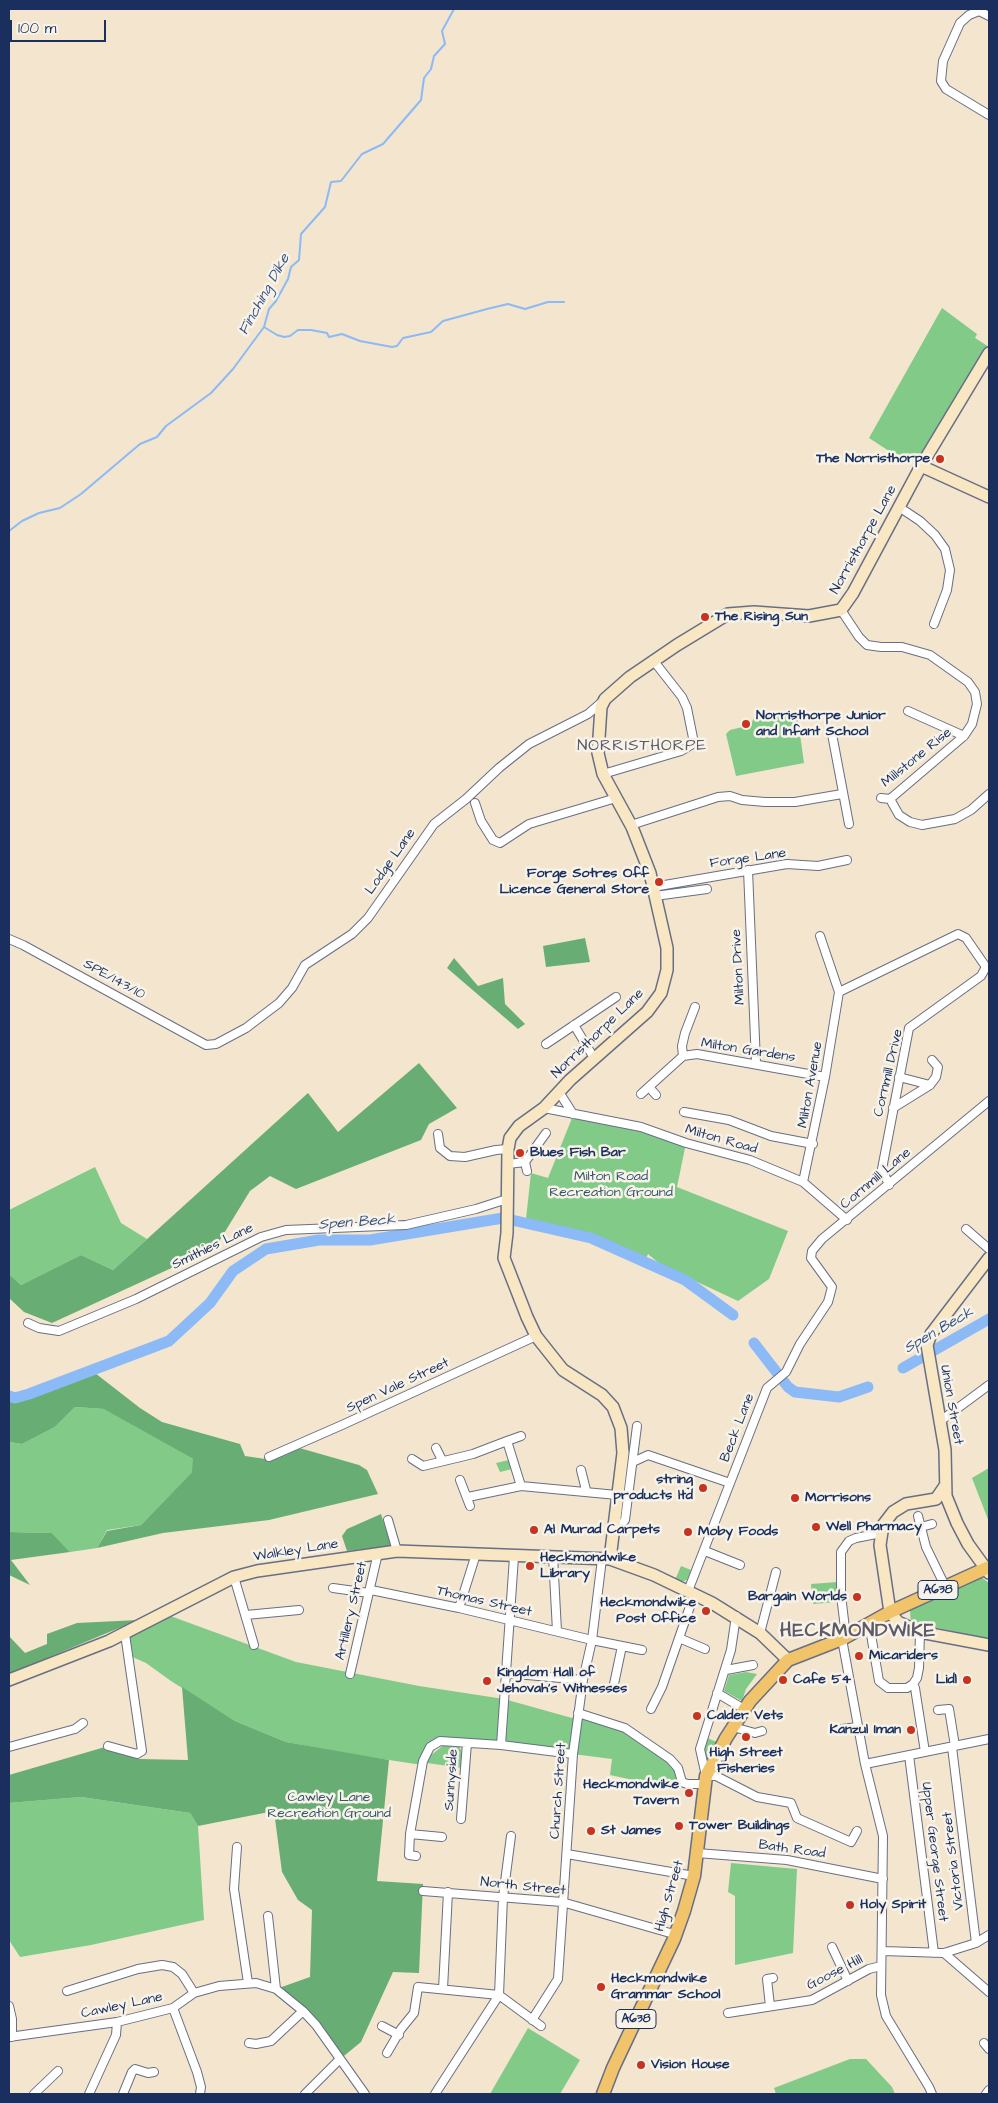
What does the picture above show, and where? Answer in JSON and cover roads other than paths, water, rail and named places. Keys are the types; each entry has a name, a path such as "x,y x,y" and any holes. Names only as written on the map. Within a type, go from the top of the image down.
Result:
{"main road":[{"name":"A638","path":"788,1660 844,1638 890,1612 945,1586 988,1569"},
{"name":"High Street","path":"604,2094 613,2068 676,1932 694,1876 705,1780 744,1709 788,1660"}],"street":[{"path":"989,16 979,11 969,15 960,23 943,61 941,81 946,88 989,115"},
{"name":"Norristhorpe Lane","path":"606,1559 614,1527 624,1453 621,1428 612,1407 602,1395 563,1370 536,1336 504,1258 510,1138 519,1126 544,1108 594,1058 647,1012 661,993 667,970 666,948 644,857 631,825 603,774 598,753 601,707 605,699 653,660 728,614 754,612 809,616 841,610 853,594 921,466 989,353"},
{"path":"921,466 989,497"},
{"path":"899,507 920,521 935,535 945,550 950,570 947,590 934,624"},
{"name":"Millstone Rise","path":"841,610 858,637 867,645 919,650 930,655 968,682 975,692 977,704 972,724 964,736 886,799 899,815 910,822 922,825 955,820 989,795"},
{"path":"603,774 681,751 694,743 687,708 682,697 653,660"},
{"name":"Lodge Lane","path":"206,1045 216,1044 246,1028 280,1003 292,988 305,965 352,934 368,918 434,824 530,744 588,714 605,699"},
{"path":"908,711 964,736"},
{"path":"832,734 848,824"},
{"path":"631,825 718,797 730,796 742,800 765,802 795,802 842,794"},
{"path":"475,803 481,821 493,840 500,843 529,824 616,798"},
{"name":"Forge Lane","path":"654,892 748,870 787,864 818,866 847,860"},
{"name":"Milton Drive","path":"748,870 756,1063"},
{"path":"654,892 707,889"},
{"name":"Cornmill Drive","path":"839,992 958,934 966,938 986,966 981,976 909,1028 882,1169 889,1185"},
{"path":"820,936 839,992"},
{"name":"SPE/143/10","path":"9,939 206,1045"},
{"name":"Milton Avenue","path":"803,1182 813,1144 839,992"},
{"path":"546,1044 616,997"},
{"path":"683,1056 682,1046 685,1033 695,1007"},
{"path":"574,1025 594,1058"},
{"name":"Milton Gardens","path":"642,1094 683,1056 697,1054 756,1063 825,1077"},
{"path":"893,1108 930,1085 936,1077 938,1067 932,1060"},
{"path":"899,1077 930,1085"},
{"path":"649,1087 656,1095"},
{"path":"559,1092 573,1114"},
{"name":"Cornmill Lane","path":"832,1287 811,1258 812,1251 822,1240 989,1102"},
{"name":"Milton Road","path":"544,1108 641,1127 686,1144 750,1160 803,1182 847,1220"},
{"path":"684,1112 729,1120 771,1136 813,1144"},
{"path":"527,1172 525,1162 546,1132"},
{"path":"438,1134 440,1148 450,1156 465,1157 508,1149"},
{"path":"508,1164 525,1162"},
{"name":"Smithies Lane","path":"28,1323 44,1330 59,1331 136,1299 261,1237 286,1230 406,1225 476,1210 507,1199"},
{"path":"966,1229 989,1249"},
{"name":"Union Street","path":"988,1569 968,1544 951,1509 945,1486 946,1464 927,1345 931,1334 989,1258"},
{"name":"Beck Lane","path":"651,1709 662,1688 679,1638 705,1550 767,1388 786,1372 800,1344 828,1302 832,1287"},
{"name":"Spen Vale Street","path":"269,1457 536,1336"},
{"path":"940,1422 989,1385"},
{"path":"614,1527 620,1526 626,1520 637,1426"},
{"path":"412,1459 423,1466 473,1454 521,1436"},
{"path":"507,1441 521,1486"},
{"path":"436,1448 442,1460"},
{"path":"633,1462 648,1455 730,1483"},
{"path":"581,1470 586,1490"},
{"path":"460,1480 470,1506"},
{"path":"468,1497 521,1486 586,1490 617,1495"},
{"path":"945,1486 936,1499 906,1504 893,1512 883,1525 880,1545 890,1612 898,1622 920,1632 989,1644"},
{"path":"931,1500 942,1503 951,1509"},
{"path":"918,1516 926,1547 945,1586"},
{"path":"388,1520 397,1550"},
{"path":"921,1528 932,1524"},
{"path":"881,1533 856,1538 849,1542 841,1552 840,1594 844,1638 857,1727 883,1836 881,1995 886,2016 932,2094"},
{"name":"Walkley Lane","path":"9,1680 126,1633 234,1577 257,1571 397,1550 606,1559 654,1575 736,1616 760,1634 788,1660"},
{"path":"705,1550 740,1565"},
{"name":"Artillery Street","path":"350,1674 378,1553"},
{"path":"459,1608 476,1554"},
{"path":"501,1745 514,1556"},
{"path":"553,1556 557,1631"},
{"name":"Church Street","path":"532,2020 558,1979 573,1752 583,1680 606,1559"},
{"path":"760,1634 776,1572"},
{"path":"234,1577 254,1645"},
{"name":"Thomas Street","path":"333,1588 370,1591 459,1608 642,1650"},
{"path":"246,1615 299,1610"},
{"path":"705,1780 700,1749 732,1650 736,1616"},
{"path":"869,1624 879,1681 888,1688 907,1688 917,1678 920,1632"},
{"path":"108,1746 137,1754 142,1752 126,1633"},
{"path":"679,1638 705,1648"},
{"path":"614,1684 622,1646"},
{"path":"774,1674 776,1649"},
{"path":"726,1670 753,1665"},
{"path":"505,1673 583,1680"},
{"path":"915,1688 925,1752"},
{"path":"717,1693 744,1709"},
{"name":"Victoria Street","path":"938,1710 949,1709 976,1943"},
{"path":"578,1713 625,1728 670,1759 678,1768 682,1782 687,1784 716,1776 757,1798 791,1803 797,1818 851,1842 857,1832"},
{"path":"9,1747 74,1729 83,1723"},
{"path":"733,1727 756,1733 762,1731"},
{"path":"835,1730 857,1727"},
{"path":"865,1764 989,1739"},
{"path":"416,1856 409,1855 410,1834 423,1761 430,1747 440,1741 573,1752"},
{"name":"Sunnyside","path":"461,1819 467,1743"},
{"name":"Upper George Street","path":"909,1755 934,1953"},
{"path":"410,1834 442,1837"},
{"path":"436,2094 499,1995 503,1897 511,1836"},
{"path":"237,1847 234,1889 248,1983"},
{"name":"Bath Road","path":"697,1853 788,1860 883,1877"},
{"path":"567,1854 694,1876"},
{"name":"North Street","path":"423,1891 562,1902 670,1933 676,1932"},
{"path":"443,1989 448,1892"},
{"path":"268,1916 276,1989"},
{"path":"883,1951 944,1953 976,1943 989,1935"},
{"path":"832,1947 848,1981"},
{"path":"944,1953 989,1992"},
{"path":"67,1991 138,1969 162,1965 173,1967 182,1974 194,1992"},
{"name":"Goose Hill","path":"728,2013 812,2000 869,1969 882,1966"},
{"path":"767,1979 770,2006"},
{"name":"Cawley Lane","path":"10,2037 117,2022 173,2008 194,1992 220,1986 248,1983 276,1989 303,2011 365,2094"},
{"path":"387,2053 414,2013 418,1987 499,1995 541,2026"},
{"path":"9,2006 12,2019 10,2037"},
{"path":"173,2008 198,2072 201,2087 200,2094"},
{"path":"254,2046 271,2041 303,2011"},
{"path":"89,2094 116,2035 117,2022"},
{"path":"382,2026 399,2035"},
{"path":"305,2094 339,2060"},
{"path":"123,2094 132,2072 135,2070 148,2073 154,2072"},
{"path":"34,2094 58,2072"},
{"path":"986,2094 989,2090"}],"waterway":[{"name":"Finching Dike","path":"9,531 22,521 39,513 60,508 81,494 140,444 157,437 166,426 211,393 233,369 264,327 269,309 276,301 288,279 291,267 299,260 301,234 325,207 331,182 341,181 362,154 383,144 421,100 424,78 431,69 434,56 445,44 442,31 454,9"},
{"path":"264,327 284,337 290,336 298,330 311,330 327,333 329,337 342,334 360,341 392,347 397,346 403,338 431,332 443,321 487,309 508,304 525,309 548,302 564,302"},
{"name":"Spen Beck","path":"9,1396 15,1398 29,1394 169,1341 210,1303 233,1271 266,1249 319,1240 370,1240 503,1218 591,1238 685,1280 733,1315"},
{"name":"Spen Beck","path":"903,1368 989,1319"},
{"name":"Spen Beck","path":"754,1343 788,1387 795,1392 839,1397 868,1387"}],"place":[{"name":"The Norristhorpe","path":"940,459"},
{"name":"The Rising Sun","path":"705,617"},
{"name":"Norristhorpe Junior and Infant School","path":"746,724"},
{"name":"Forge Sotres Off Licence General Store","path":"659,882"},
{"name":"Blues Fish Bar","path":"520,1153"},
{"name":"string products ltd","path":"703,1488"},
{"name":"Morrisons","path":"795,1498"},
{"name":"Well Pharmacy","path":"816,1527"},
{"name":"Al Murad Carpets","path":"534,1530"},
{"name":"Moby Foods","path":"688,1532"},
{"name":"Heckmondwike Library","path":"530,1566"},
{"name":"Bargain Worlds","path":"857,1597"},
{"name":"Heckmondwike Post Office","path":"706,1611"},
{"name":"Micariders","path":"859,1656"},
{"name":"Cafe 54","path":"783,1680"},
{"name":"Lidl","path":"967,1680"},
{"name":"Kingdom Hall of Jehovah's Witnesses","path":"487,1681"},
{"name":"Calder Vets","path":"697,1716"},
{"name":"Kanzul Iman","path":"911,1730"},
{"name":"High Street Fisheries","path":"746,1737"},
{"name":"Heckmondwike Tavern","path":"689,1793"},
{"name":"Tower Buildings","path":"679,1826"},
{"name":"St James","path":"591,1831"},
{"name":"Holy Spirit","path":"850,1905"},
{"name":"Heckmondwike Grammar School","path":"601,1987"},
{"name":"Vision House","path":"641,2065"}],"district":[{"name":"NORRISTHORPE","path":"642,747"},
{"name":"HECKMONDWIKE","path":"858,1632"}],"park label":[{"name":"Milton Road Recreation Ground","path":"611,1186"},
{"name":"Cawley Lane Recreation Ground","path":"329,1806"}]}
